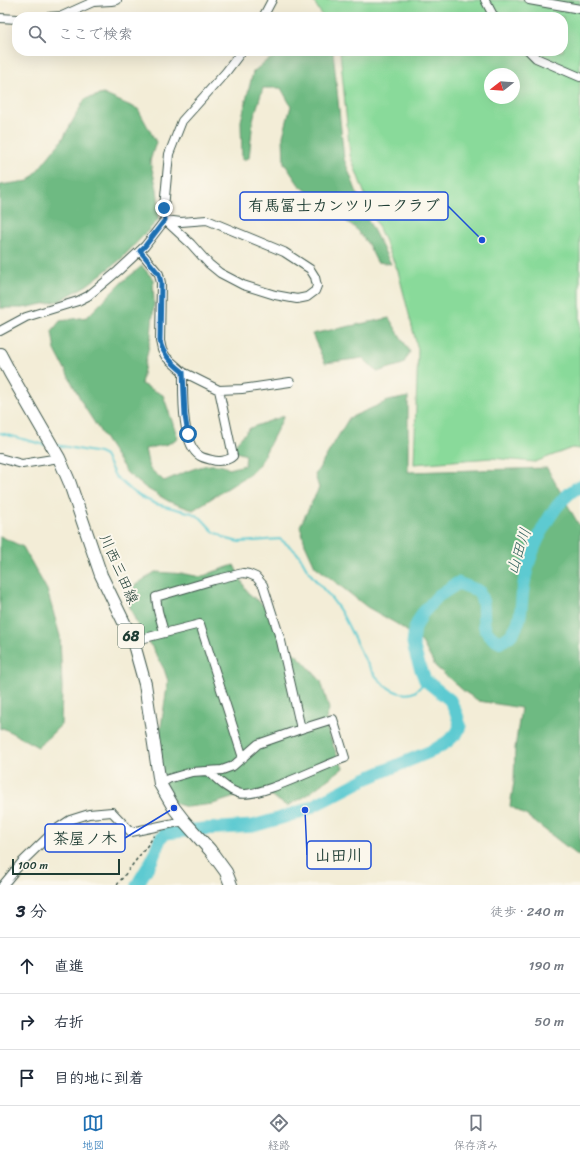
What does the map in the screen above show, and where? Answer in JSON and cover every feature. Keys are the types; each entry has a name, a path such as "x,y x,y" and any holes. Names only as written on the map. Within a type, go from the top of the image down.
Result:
{"main road":[{"name":"川西三田線","path":"0,354 54,450 69,481 101,575 133,641 145,684 160,784 174,808 210,850 226,872 232,885"}],"street":[{"path":"71,12 93,2 111,2 116,0"},
{"path":"266,12 272,0"},
{"path":"488,0 492,12"},
{"path":"529,0 580,9"},
{"path":"0,18 12,19"},
{"path":"0,331 26,317 78,301 88,296 118,272 145,246 165,220 164,208 169,154 182,121 226,72 238,56"},
{"path":"534,56 580,77"},
{"path":"165,220 181,222 207,220 284,252 310,270 315,277 317,286 315,291 307,297 297,299 275,295 243,285 220,273 209,264 191,244 165,220"},
{"path":"140,251 159,274 161,283 160,341 162,350 166,357 183,372 219,390 242,389 290,382"},
{"path":"183,372 185,416 192,448 200,456 215,461 229,460 233,456 219,390"},
{"path":"0,458 22,464 54,450"},
{"path":"164,632 156,597 243,573 256,577 263,585 282,641 301,728"},
{"path":"133,641 200,624 243,758"},
{"path":"160,784 168,779 192,772 222,770 234,766 258,744 301,728 333,719 345,758 277,786 250,794 239,794 228,789 208,771"},
{"path":"3,885 22,862 55,830 70,820 89,814 112,812 131,832 157,828 190,827"}],"path":[{"path":"117,885 150,842 157,828"}],"green space":[{"path":"313,0 580,0 580,449 572,448 535,462 491,458 414,464 418,350 398,271 370,208 350,155 340,56 568,56 568,12 320,12"},
{"path":"277,56 334,56 344,159 365,214 391,264 377,262 368,244 354,227 299,185 284,163 283,136 291,106 281,88 263,88 253,120 249,158 242,160 241,121 253,72 266,61"},
{"path":"103,94 138,109 156,142 150,161 157,189 159,206 158,220 120,260 87,285 59,301 23,308 0,308 0,185 29,181 62,140 85,99"},
{"path":"142,266 153,279 154,304 151,335 141,384 163,395 178,438 168,444 145,449 149,468 164,481 188,471 206,466 222,466 229,469 245,465 246,455 236,452 234,445 250,428 284,416 260,463 250,474 193,510 170,502 146,488 127,473 85,408 55,350 52,331 60,321 87,317 121,283"},
{"path":"389,318 410,352 403,364 377,372 363,358 325,363 312,334"},
{"path":"408,397 408,472 547,468 580,527 580,857 527,816 510,806 514,782 515,748 521,708 479,701 465,692 435,666 422,642 397,624 367,607 315,566 305,544 300,526 319,488 315,475 349,418 388,401"},
{"path":"0,536 23,547 47,590 60,636 62,687 61,725 38,747 3,728 0,729"},
{"path":"234,565 247,592 267,608 288,648 301,659 321,681 329,709 325,723 343,768 304,797 287,806 265,792 241,795 213,804 187,807 174,803 161,775 160,733 168,681 164,669 152,647 141,634 127,600 134,586 155,572 185,574 201,577"}],"waterway":[{"path":"0,433 45,445"},
{"path":"56,445 99,453 105,456 115,476 141,497 156,504 192,513 201,518 213,531 227,539 239,542 280,539 299,555 310,573 336,604 371,670 380,680 390,688 405,694 415,691 425,680"},
{"name":"山田川","path":"137,885 152,860 160,839 166,833 253,826 305,810 365,779 434,750 447,742 457,733 460,726 450,700 425,680 413,643 415,628 422,614 438,596 458,583 479,591 483,603 484,626 488,634 499,642 511,635 518,623 525,576 541,532 549,517 559,505 569,494 580,486"}],"place":[{"name":"有馬冨士カンツリークラブ","path":"482,240"},
{"name":"茶屋ノ木","path":"174,808"},
{"name":"山田川","path":"305,810"}],"route":[{"path":"164,208 165,220 140,251 159,274 161,283 159,318 160,341 162,350 166,357 183,372 185,416 188,434"}]}
